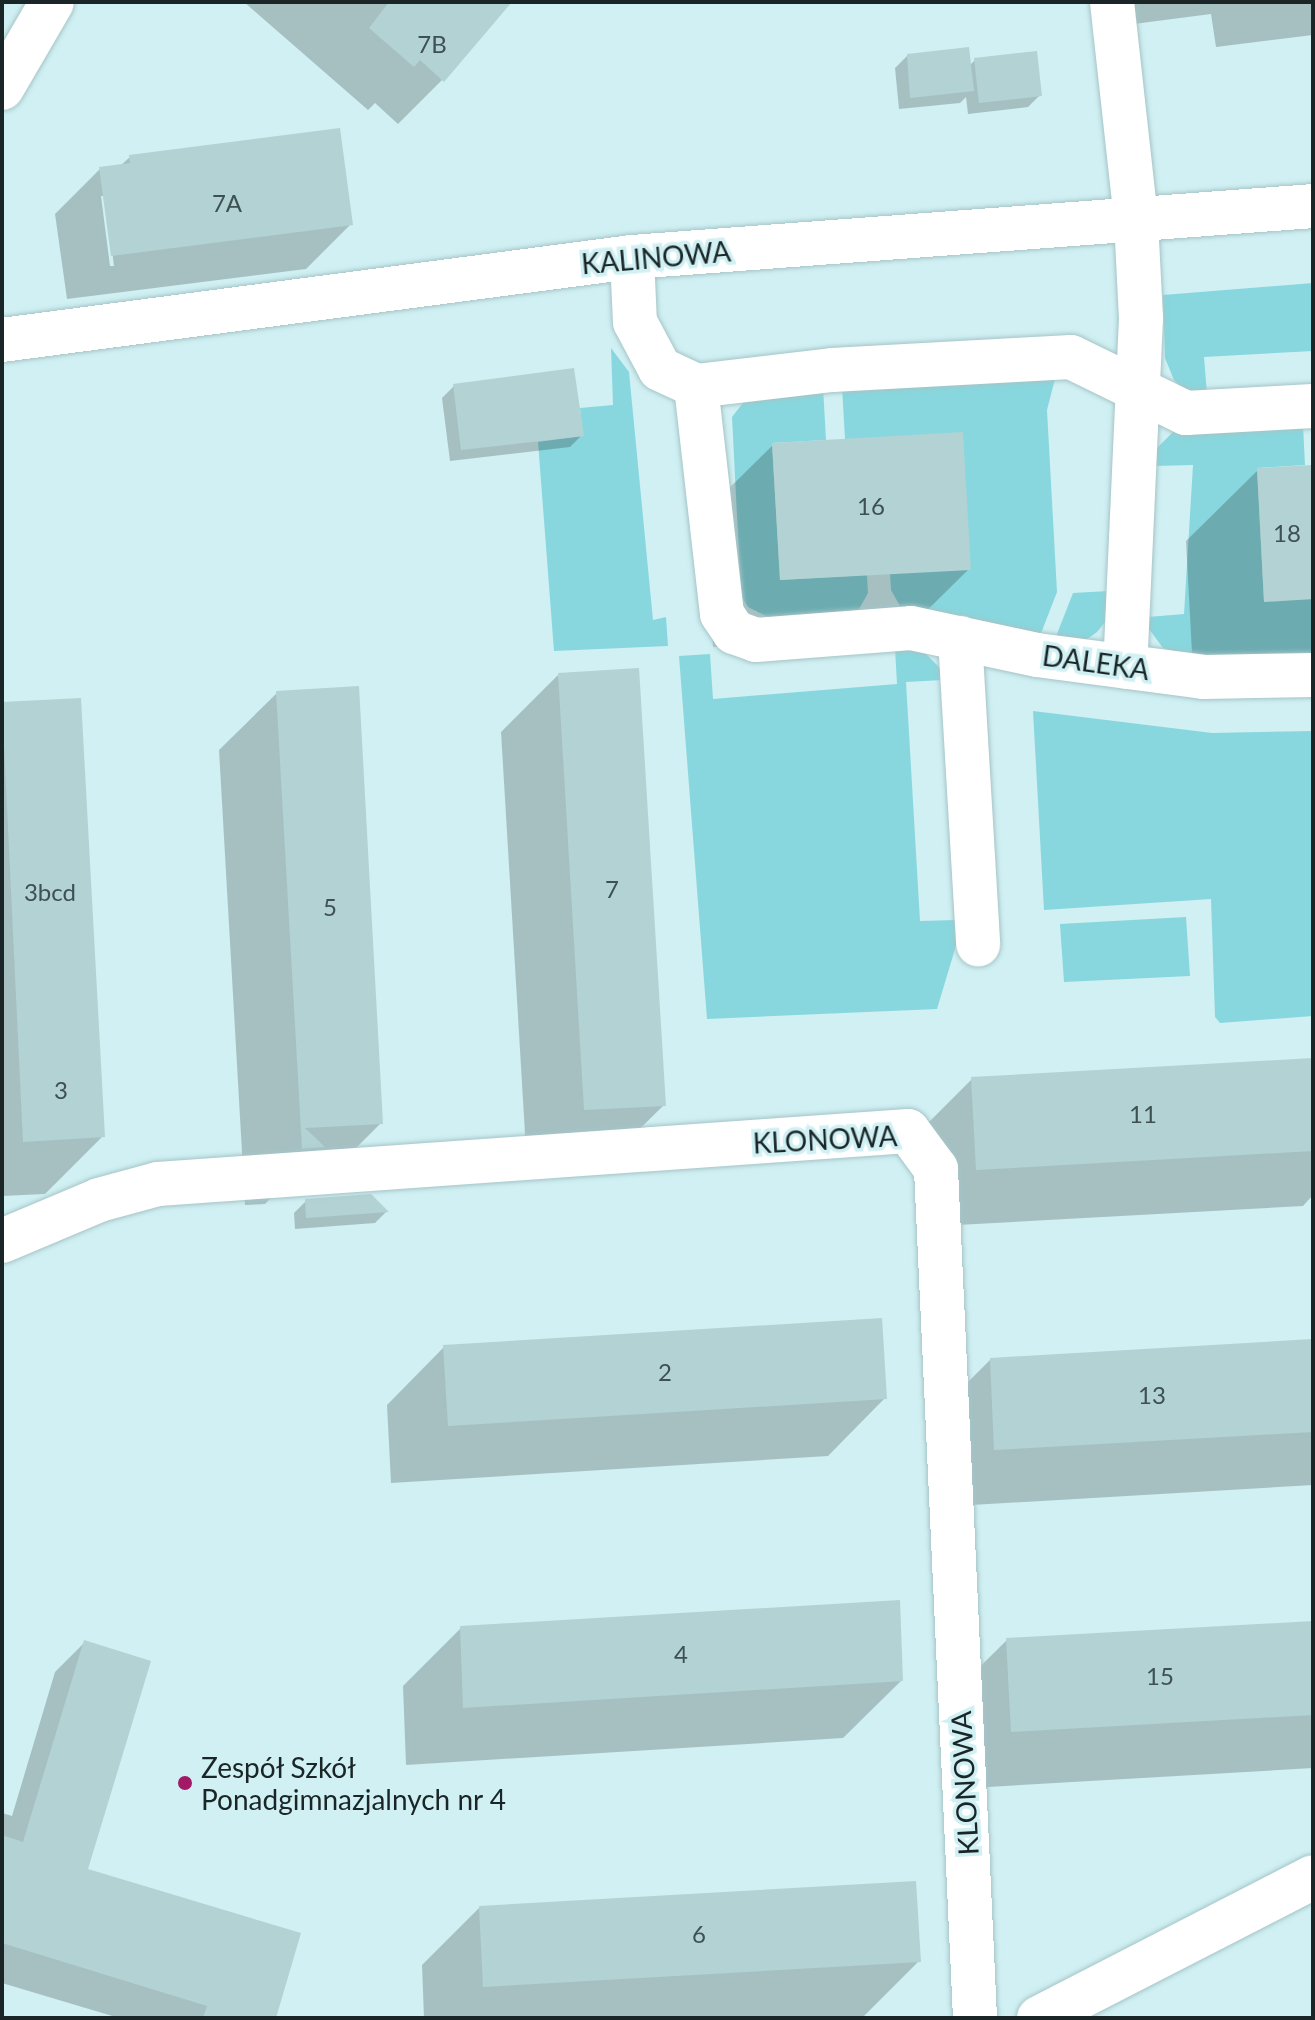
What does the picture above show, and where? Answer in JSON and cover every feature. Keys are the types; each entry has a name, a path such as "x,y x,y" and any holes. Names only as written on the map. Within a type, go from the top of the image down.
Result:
{"street":[{"path":"2,88 52,2"},
{"path":"1112,2 1136,220 1141,318 1125,667"},
{"name":"KALINOWA","path":"2,340 632,257 1313,206"},
{"path":"632,257 635,322 660,369 696,386 832,370 1071,357 1186,413 1313,406"},
{"name":"DALEKA","path":"696,386 722,614 734,632 756,640 911,628 1125,667 1204,677 1313,675"},
{"path":"960,638 978,944"},
{"name":"KLONOWA","path":"2,1241 99,1200 158,1184 908,1131 936,1169 975,2018"},
{"path":"1039,2018 1313,1877"}],"shaded area":[{"path":"1313,283 1313,351 1204,357 1207,394 1182,388 1174,380 1165,358 1163,295"},
{"path":"611,348 629,372 653,620 666,617 668,646 554,651 538,442 583,436 580,408 613,405"},
{"path":"1056,375 1047,410 1057,592 1040,636 900,606 891,590 890,574 845,439 842,387"},
{"path":"823,387 826,440 772,443 780,580 867,575 868,593 858,611 774,620 748,607 741,596 732,417 746,399"},
{"path":"1303,425 1305,465 1257,468 1264,601 1313,599 1313,656 1186,655 1163,648 1149,629 1148,617 1184,614 1193,465 1154,466 1156,449 1174,431"},
{"path":"1109,591 1106,621 1097,632 1086,640 1055,639 1073,593"},
{"path":"895,648 921,649 942,670 943,680 906,682 920,921 956,920 958,939 937,1009 707,1019 679,656 710,654 713,699 897,684"},
{"path":"1033,711 1212,733 1313,731 1313,1016 1220,1023 1215,1017 1211,899 1044,910"},
{"path":"1186,917 1190,976 1064,982 1060,924"}],"building":[{"path":"389,2 512,2 444,82 420,60 414,67 369,28"},
{"path":"969,47 974,91 910,98 907,54"},
{"path":"1037,51 1042,96 979,103 974,58"},
{"path":"340,128 353,225 111,256 99,167 130,163 129,155"},
{"path":"574,368 584,436 461,450 453,384"},
{"path":"963,432 971,570 780,580 772,443"},
{"path":"1313,465 1313,599 1264,602 1257,468"},
{"path":"639,668 666,1106 584,1110 558,673"},
{"path":"359,686 383,1124 305,1128 325,1147 302,1149 276,691"},
{"path":"81,698 105,1137 23,1142 2,702"},
{"path":"1313,1058 1313,1151 976,1170 971,1077"},
{"path":"371,1194 389,1212 306,1218 305,1199"},
{"path":"882,1318 887,1399 448,1426 443,1345"},
{"path":"1313,1339 1313,1432 994,1450 990,1358"},
{"path":"900,1600 903,1681 463,1708 460,1626"},
{"path":"1313,1621 1313,1715 1011,1732 1006,1638"},
{"path":"84,1640 151,1661 88,1869 301,1933 276,2018 203,2018 207,2006 2,1943 2,1835 23,1842"},
{"path":"916,1881 921,1962 483,1987 479,1906"}],"place":[{"name":"Zespół Szkół Ponadgimnazjalnych nr 4","path":"185,1783"}]}
